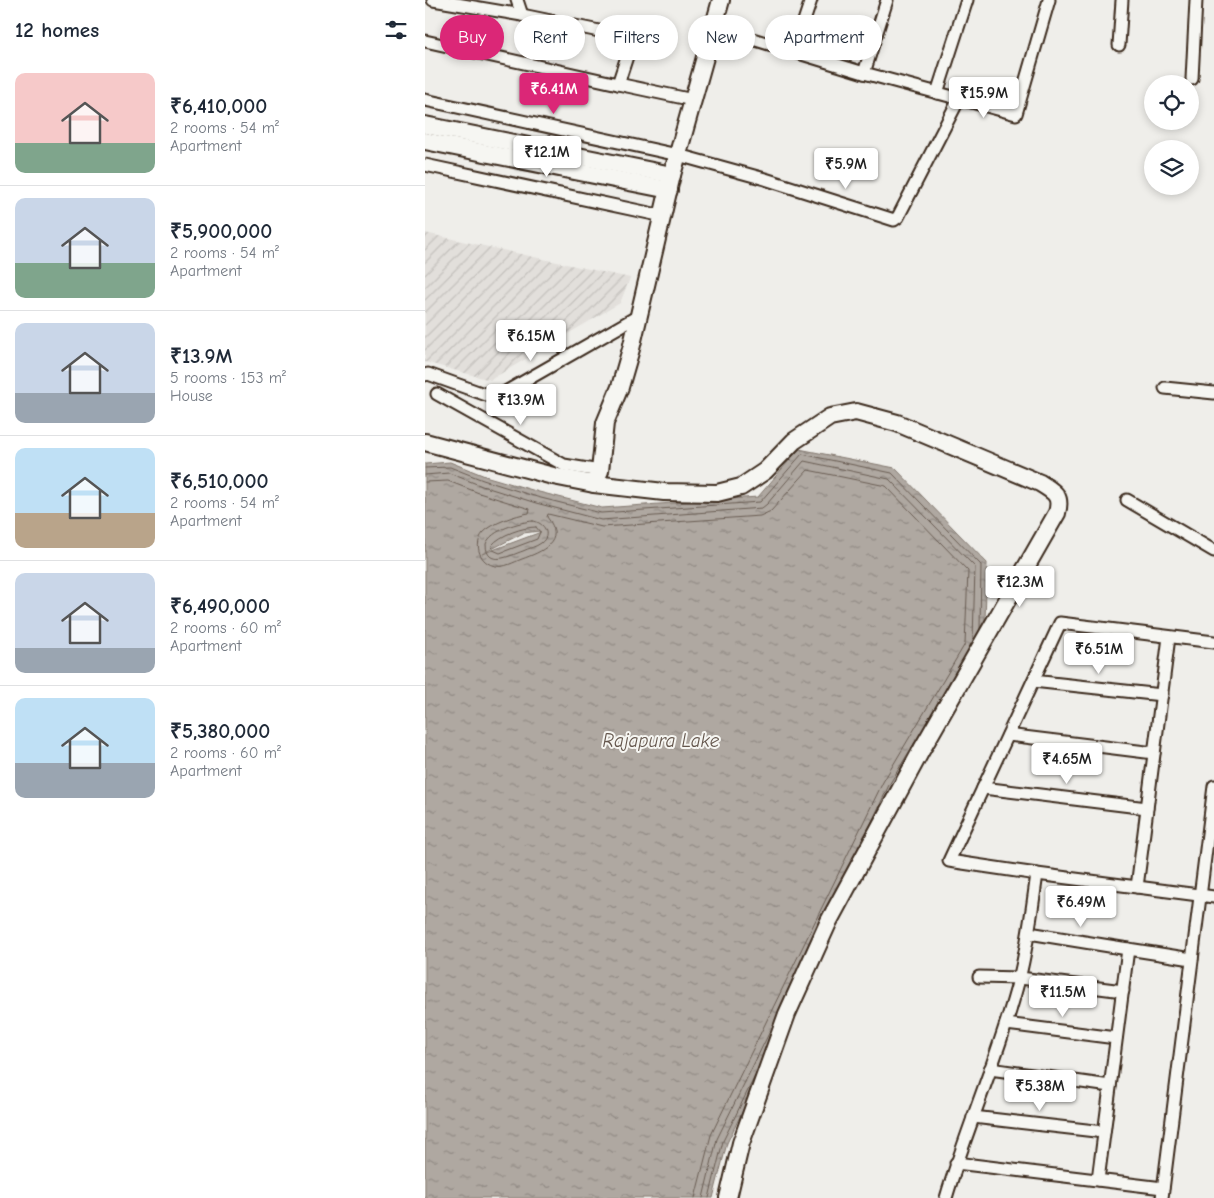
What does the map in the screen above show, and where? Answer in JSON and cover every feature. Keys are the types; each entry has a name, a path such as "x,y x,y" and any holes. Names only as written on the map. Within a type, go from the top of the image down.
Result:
{"street":[{"path":"433,0 522,15 517,0"},
{"path":"717,15 721,0"},
{"path":"806,15 811,0"},
{"path":"864,74 887,0"},
{"path":"937,93 967,0"},
{"path":"821,60 864,74 1016,114 1049,0"},
{"path":"1119,45 1122,0"},
{"path":"1192,75 1196,0"},
{"path":"585,28 633,38 618,84"},
{"path":"425,41 693,100"},
{"path":"597,478 605,423 620,387 640,315 671,182 704,60"},
{"path":"425,100 678,156 765,179 894,220 898,217 959,98"},
{"path":"425,125 671,182"},
{"path":"425,141 671,182"},
{"path":"425,165 663,216"},
{"path":"425,375 437,377 495,398 640,315"},
{"path":"1165,388 1214,392"},
{"path":"437,394 564,465 597,478"},
{"path":"425,442 553,476 597,478 664,492 717,493 741,487 765,471 794,441 830,417 856,412 897,423 1040,483 1056,494 1060,502 1057,513 922,749 829,920 787,1014 741,1143 728,1198"},
{"path":"1127,500 1214,551"},
{"path":"1214,642 1060,623 949,862 1214,897"},
{"path":"1137,887 1169,637"},
{"path":"1033,681 1162,695"},
{"path":"1008,735 1154,753"},
{"path":"956,1163 1098,1180 1163,1193 1214,786"},
{"path":"983,788 1147,808"},
{"path":"946,1198 956,1163 1006,1024 1020,978 1029,933 1037,874"},
{"path":"1029,933 1192,959"},
{"path":"1098,1180 1128,950"},
{"path":"979,977 1020,978 1123,991"},
{"path":"1006,1024 1117,1038"},
{"path":"990,1069 1110,1086"},
{"path":"973,1117 1104,1132"}],"shaded area":[{"path":"425,233 630,278 620,303 490,380 425,362"}],"water":[{"name":"Rajapura Lake","path":"799,449 895,468 987,563 984,649 899,790 727,1143 713,1198 425,1198 425,464 450,462 485,476 602,508 758,497","holes":["541,532 482,554 523,533"]}]}
